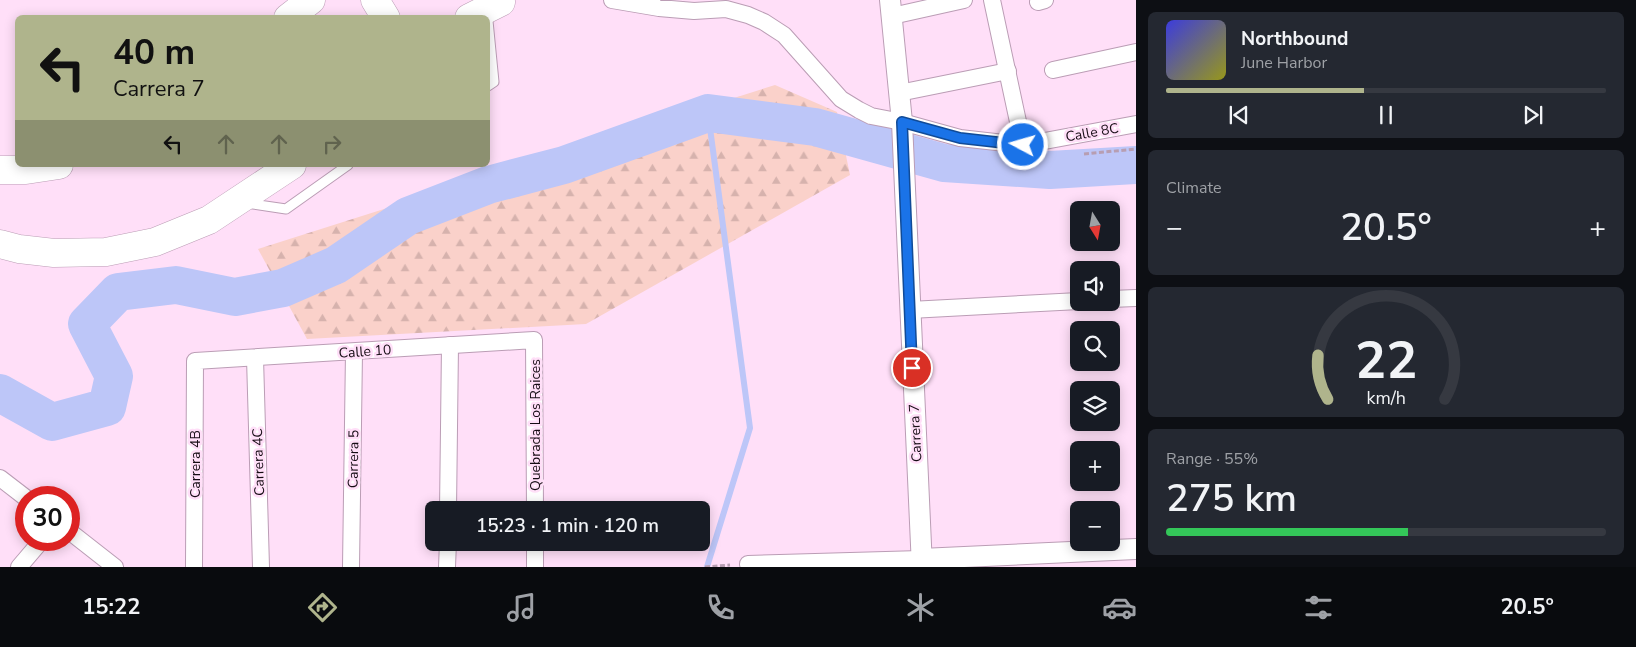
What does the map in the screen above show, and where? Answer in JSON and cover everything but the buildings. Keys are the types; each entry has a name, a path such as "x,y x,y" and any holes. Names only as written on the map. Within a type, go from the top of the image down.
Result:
{"highway":[{"path":"292,15 311,0"},
{"path":"375,0 384,15"},
{"path":"0,170 26,170 46,167"},
{"path":"0,244 19,249 54,253 106,252 155,242 209,220 289,167"}],"street":[{"name":"Calle 8C","path":"612,0 660,8 694,11 726,9 764,22 784,34 840,98 871,116 902,129 1023,145 1136,124"},
{"path":"891,8 964,0"},
{"path":"992,0 1023,145"},
{"name":"Carrera 7","path":"891,8 902,129 922,563"},
{"path":"1053,70 1136,52"},
{"path":"899,93 1008,71"},
{"path":"1120,299 1136,298"},
{"path":"910,310 1070,301"},
{"name":"Calle 10","path":"195,361 534,340"},
{"name":"Quebrada Los Raices","path":"534,340 535,501"},
{"path":"448,501 450,345"},
{"name":"Carrera 5","path":"351,567 354,352"},
{"name":"Carrera 4C","path":"255,358 261,567"},
{"name":"Carrera 4B","path":"194,567 195,361"},
{"path":"0,478 15,490"},
{"path":"80,540 115,567"},
{"path":"748,564 922,563 1136,549"},
{"path":"19,567 33,551"},
{"path":"447,567 448,551"},
{"path":"535,551 535,567"}],"lane":[{"path":"490,36 494,82 490,85"},
{"path":"238,201 286,210 345,167"}],"path":[{"path":"704,567 748,564"}],"green space":[{"path":"775,85 837,112 850,175 586,324 307,339 258,249"}],"waterway":[{"path":"707,567 750,428 708,113"},
{"path":"0,393 52,422 107,407 114,376 87,324 118,292 176,285 235,297 283,288 336,265 408,216 488,185 564,165 708,113 815,127 944,163 1050,170 1136,165"}],"route":[{"path":"912,368 902,122 960,138 1023,145"}]}
